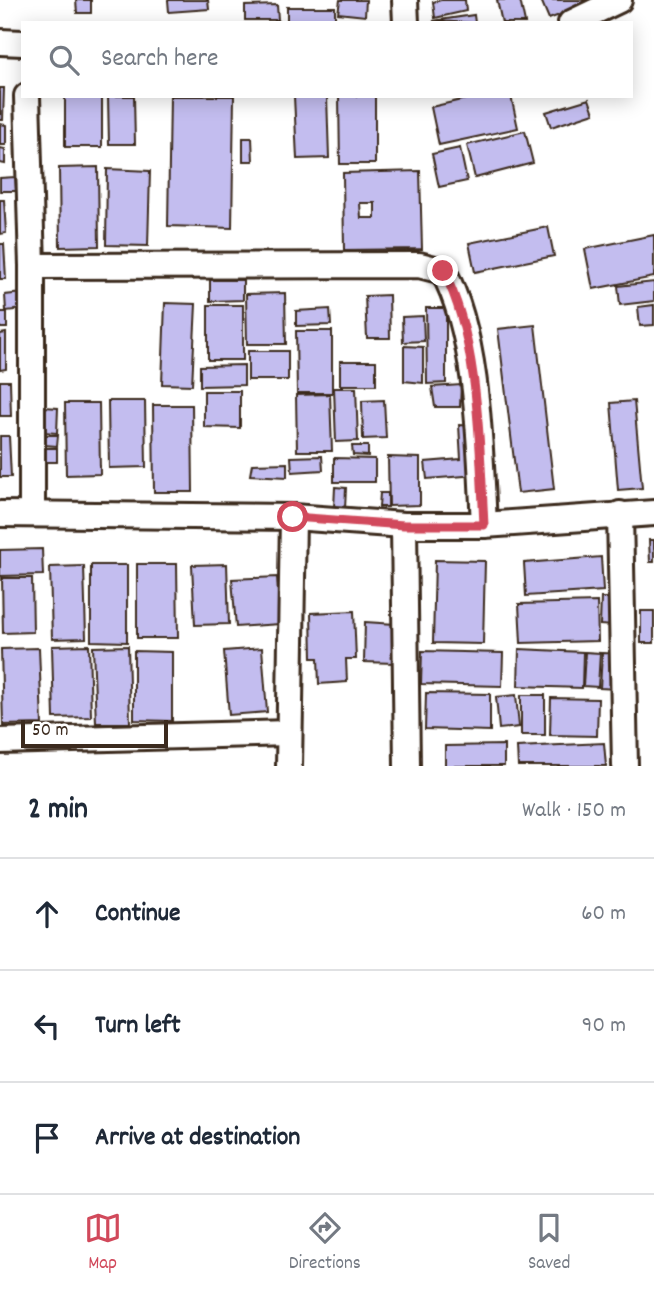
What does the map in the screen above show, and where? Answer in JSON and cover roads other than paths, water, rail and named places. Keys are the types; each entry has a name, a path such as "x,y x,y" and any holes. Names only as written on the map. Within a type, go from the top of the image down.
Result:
{"street":[{"path":"405,0 406,21"},
{"path":"575,21 619,0"},
{"path":"0,42 21,43"},
{"path":"27,98 32,266 33,514"},
{"path":"32,266 419,265 443,271 458,298 476,403 484,525"},
{"path":"0,514 293,517 404,525 484,525 654,513"},
{"path":"620,514 625,766"},
{"path":"289,766 293,517"},
{"path":"404,525 407,766"},
{"path":"0,740 288,733"}]}
